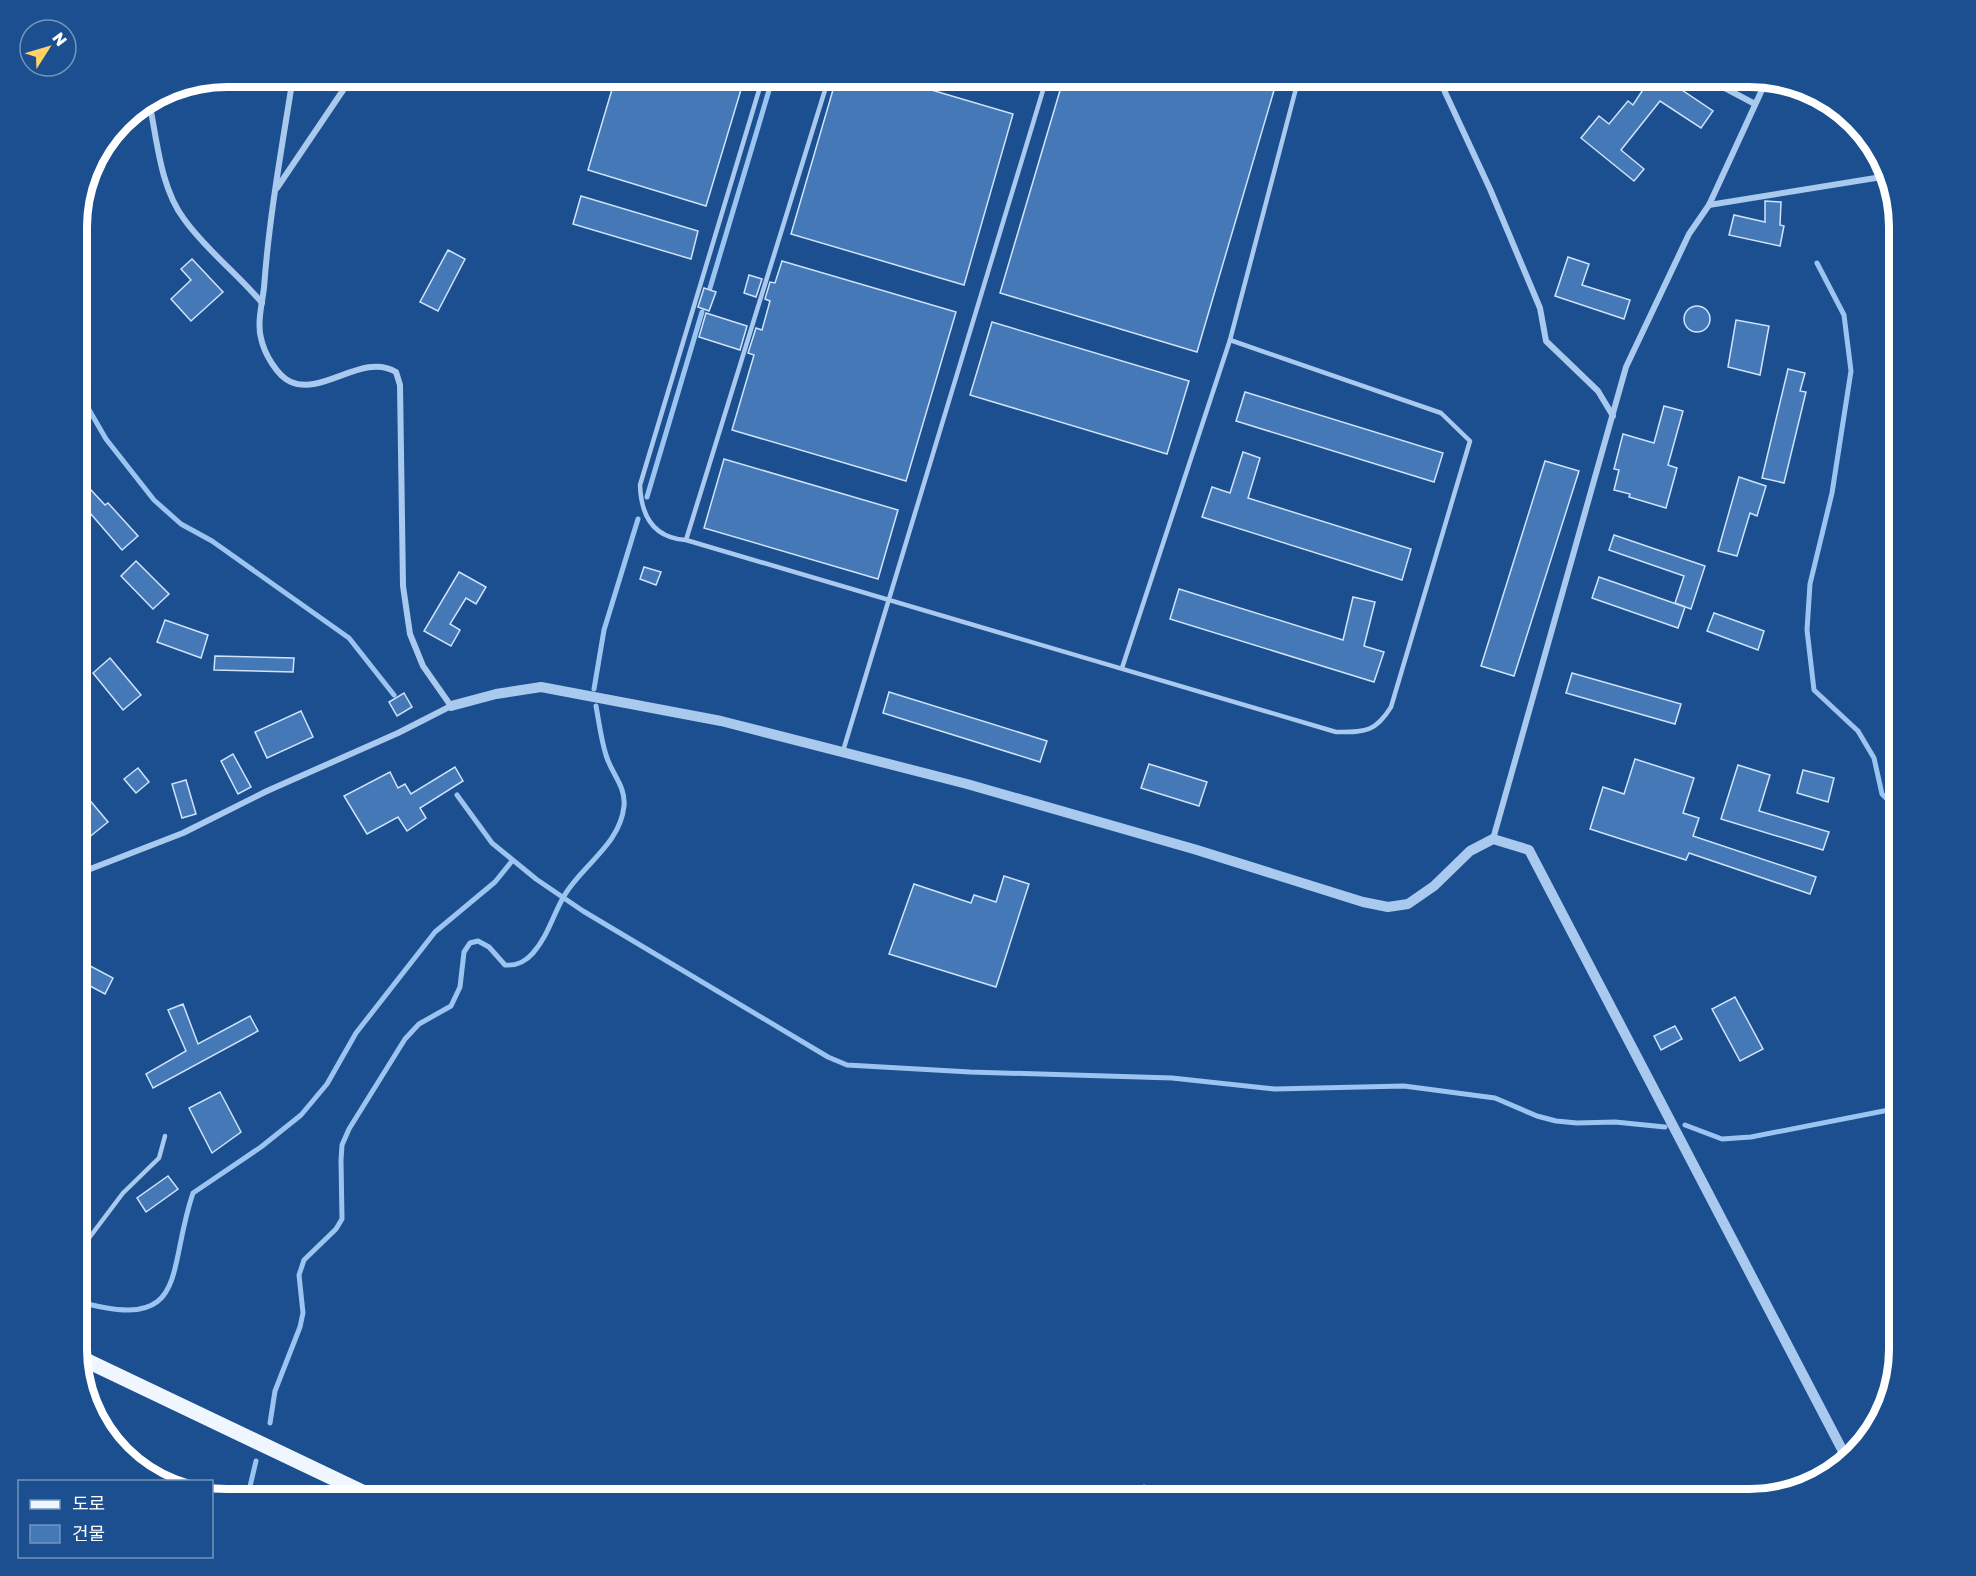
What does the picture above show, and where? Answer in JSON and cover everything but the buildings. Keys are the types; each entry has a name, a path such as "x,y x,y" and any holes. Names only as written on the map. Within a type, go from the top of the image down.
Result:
{"main road":[{"path":"88,1361 354,1489"}],"street":[{"path":"291,87 267,239 260,336 266,354 282,375 292,382 307,385 373,366 387,366 396,372 400,385 403,586 410,634 423,666 451,706"},
{"path":"275,190 345,87"},
{"path":"1443,87 1490,189 1540,308 1546,341 1598,391 1613,416"},
{"path":"1724,87 1755,104"},
{"path":"1493,839 1626,367 1689,234 1709,205 1763,88"},
{"path":"151,110 162,165 172,197 184,219 262,304"},
{"path":"1709,205 1879,177"},
{"path":"87,870 183,833 267,791 398,733 451,706 496,693 541,687 721,721 843,751 1128,830 1363,902 1388,907 1408,904 1434,886 1470,851 1493,839 1528,850 1843,1452"}],"lane":[{"path":"760,87 640,484 641,507 655,528 669,539 686,540 889,598 1336,732 1366,732 1383,720 1391,707 1470,441 1441,413 1230,340"},
{"path":"686,540 826,87"},
{"path":"843,751 1044,87"},
{"path":"1122,668 1230,340 1296,87"},
{"path":"87,1241 123,1193 159,1158 165,1136"}],"waterway":[{"path":"710,288 770,87"},
{"path":"1817,263 1844,315 1851,371 1832,493 1810,584 1807,630 1814,690 1858,731 1874,758 1882,794 1889,801"},
{"path":"647,497 702,312"},
{"path":"87,406 106,439 154,500 181,524 212,541 349,638 394,695"},
{"path":"594,689 604,630 638,519"},
{"path":"270,1423 275,1391 300,1327 303,1313 299,1275 304,1260 336,1229 342,1219 342,1145 349,1129 405,1039 419,1024 451,1006 460,987 464,952 470,943 478,941 489,947 505,965 521,963 527,959 543,940 564,896 608,843 621,820 624,806 623,792 606,755 596,706"},
{"path":"457,795 492,843 536,879 583,911 828,1057 847,1065 970,1072 1172,1078 1275,1089 1404,1086 1495,1098 1537,1116 1556,1121 1615,1122 1665,1127"},
{"path":"87,1303 114,1309 139,1309 157,1302 168,1289 174,1271 193,1193 261,1147 301,1115 327,1084 356,1033 435,932 495,882 512,861"},
{"path":"1685,1125 1722,1139 1751,1137 1889,1110"},
{"path":"249,1489 256,1461"}]}
